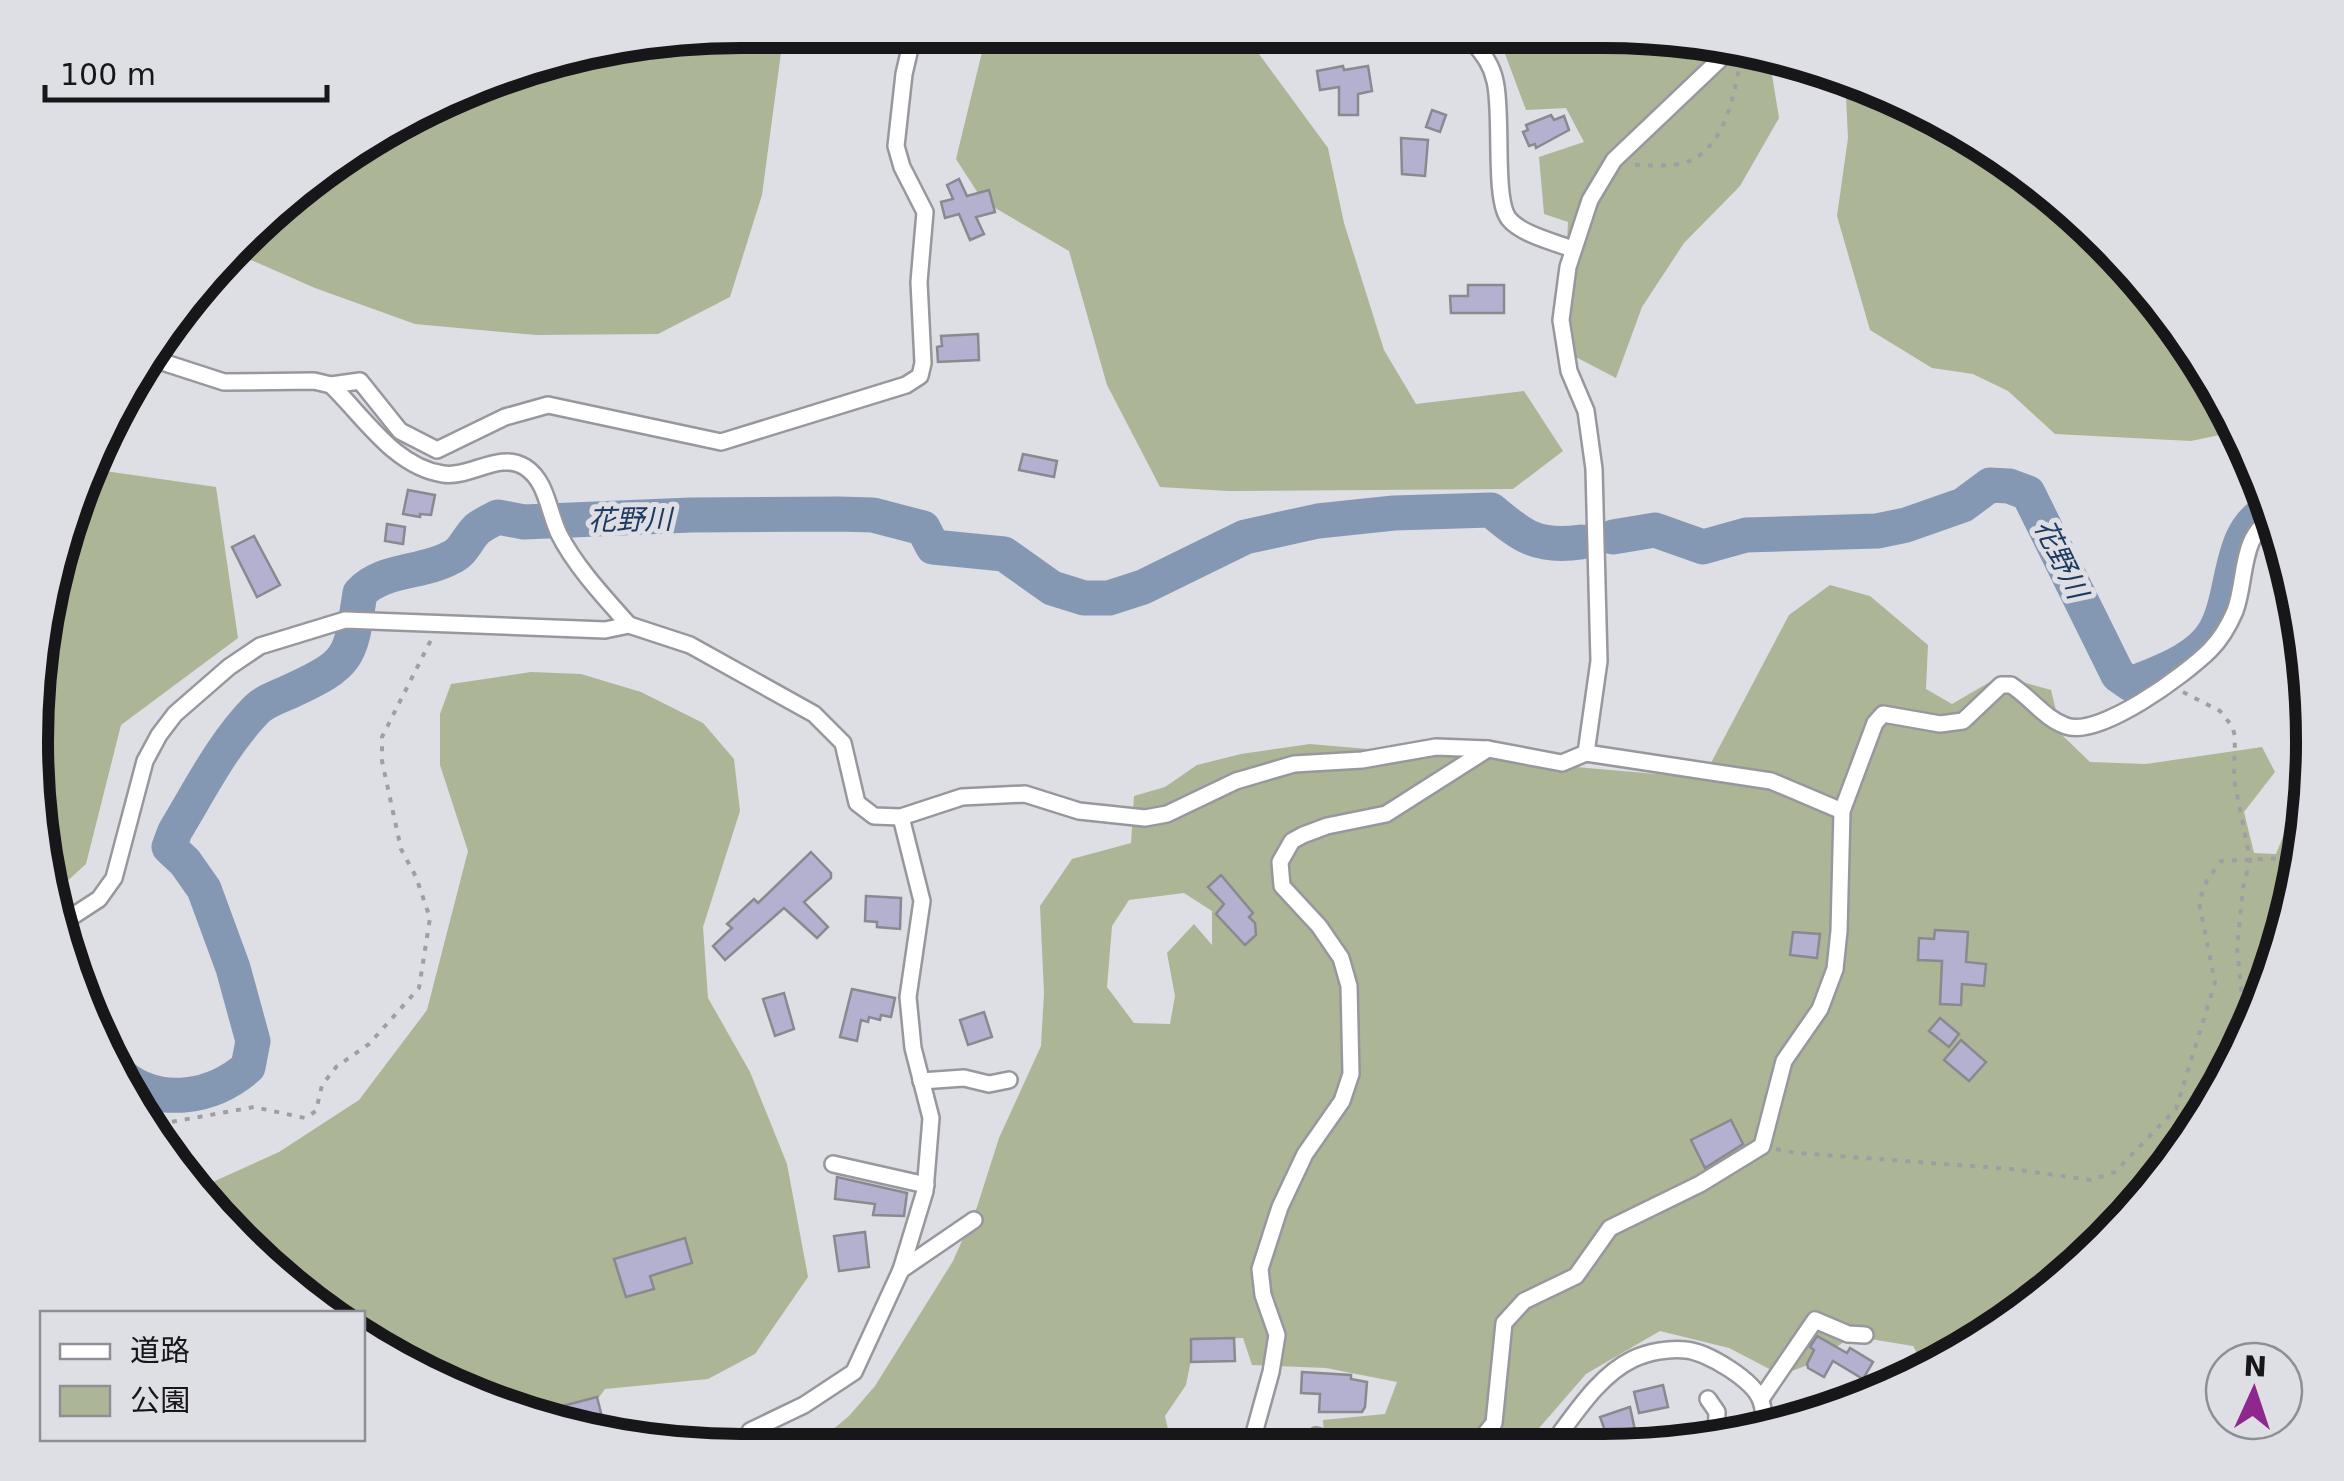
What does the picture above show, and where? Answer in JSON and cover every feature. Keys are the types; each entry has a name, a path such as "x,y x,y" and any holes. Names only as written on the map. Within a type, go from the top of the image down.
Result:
{"street":[{"path":"160,361 224,382 314,380 331,385 360,381 400,431 436,450 505,417 548,406 721,442 915,381 923,364 918,282 924,212 896,146 910,48"},
{"path":"1479,48 1486,56 1500,105 1502,208 1512,223 1572,248"},
{"path":"1586,753 1599,660 1594,469 1586,412 1569,371 1562,320 1564,286 1572,248 1590,200 1614,160 1730,59"},
{"path":"331,385 380,438 416,466 457,476 512,461 526,468 536,477 560,536 629,625"},
{"path":"1485,1434 1494,1422 1504,1323 1524,1301 1576,1276 1610,1228 1700,1184 1762,1146 1784,1061 1820,1009 1834,969 1839,932 1842,811 1875,723 1883,714 1940,724 1963,721 2001,685 2012,685 2034,706 2067,726 2096,726 2172,683 2211,649 2226,630 2241,592 2250,544 2262,524"},
{"path":"70,918 99,899 114,878 144,761 175,714 228,667 260,646 346,620 605,630 629,625 690,645 814,714 843,743 858,803 874,816 901,817 962,797 1025,794 1079,811 1146,818 1167,814 1236,781 1276,768 1362,760 1436,747 1488,749 1562,763 1586,753 1771,781 1842,811"},
{"path":"1254,1434 1271,1372 1276,1336 1262,1295 1260,1269 1280,1207 1305,1154 1342,1101 1351,1074 1349,986 1341,958 1319,926 1282,886 1280,862 1292,842 1303,835 1386,814 1488,749"},
{"path":"749,1434 854,1372 902,1270 926,1185 931,1118 913,1048 908,997 922,901 901,817"},
{"path":"921,1080 964,1078 989,1084 1009,1080"},
{"path":"833,1164 926,1185"},
{"path":"902,1270 974,1220"},
{"path":"1762,1415 1761,1399 1815,1320 1830,1323 1848,1334 1864,1335"},
{"path":"1560,1434 1601,1381 1632,1359 1654,1352 1684,1350 1713,1357 1761,1399"},
{"path":"1708,1399 1717,1412 1717,1424"}],"path":[{"path":"1614,160 1648,165 1682,164 1698,158 1708,148 1733,103 1737,61"},
{"path":"165,1127 171,1122 254,1106 305,1118 316,1111 322,1085 336,1066 369,1044 418,988 430,918 416,876 400,850 382,761 382,737 439,625"},
{"path":"2172,683 2220,711 2232,726 2236,744 2234,779 2250,860 2242,888 2237,948 2243,1008"},
{"path":"1762,1146 1798,1153 2011,1169 2091,1180 2115,1172 2176,1109 2215,983 2200,902 2207,880 2222,861 2286,857"}],"green space":[{"path":"782,48 762,195 730,297 658,334 536,335 415,324 315,288 244,257 284,219 355,164 434,119 518,84 605,61 695,49"},
{"path":"983,48 1255,48 1328,148 1344,223 1384,350 1416,404 1524,391 1563,451 1513,489 1228,491 1160,487 1107,385 1069,251 983,201 956,159"},
{"path":"1503,48 1649,49 1694,53 1771,68 1779,118 1740,186 1684,243 1642,307 1616,378 1570,354 1564,307 1568,222 1544,214 1539,157 1584,142 1566,108 1526,110"},
{"path":"1846,91 1950,140 2025,191 2094,250 2125,284 2180,355 2225,434 2191,441 2055,434 2008,391 1973,374 1932,368 1870,330 1837,216 1848,138"},
{"path":"102,471 216,487 238,638 121,725 86,864 63,885 53,831 48,740 53,650 84,518"},
{"path":"1830,585 1870,596 1928,645 1926,689 1952,704 2000,676 2051,690 2062,735 2090,762 2146,764 2262,747 2275,772 2244,812 2254,853 2276,854 2293,803 2291,831 2283,876 2260,963 2244,1006 2204,1087 2153,1162 2094,1231 1989,1317 1919,1357 1913,1346 1852,1336 1816,1362 1781,1375 1729,1348 1660,1331 1586,1374 1534,1434 1324,1434 1323,1420 1385,1414 1397,1382 1326,1368 1252,1365 1243,1338 1195,1340 1186,1385 1165,1416 1169,1434 827,1434 875,1386 953,1261 977,1207 999,1138 1041,1046 1044,993 1040,906 1072,859 1131,843 1134,796 1165,787 1197,765 1310,744 1703,778 1789,615","holes":["1184,893 1212,911 1212,945 1194,924 1167,953 1175,996 1170,1024 1134,1023 1107,987 1112,926 1129,900"]},
{"path":"531,672 581,674 641,692 703,723 734,759 740,811 703,927 708,998 750,1072 787,1164 808,1277 755,1354 708,1379 605,1389 586,1416 475,1381 394,1341 365,1323 365,1311 347,1311 284,1262 208,1184 279,1152 359,1100 427,1010 468,851 440,765 440,714 451,684"}],"building":[{"path":"1343,66 1344,70 1368,66 1372,91 1358,94 1358,115 1339,115 1339,87 1320,90 1317,71"},
{"path":"1432,110 1446,115 1440,132 1426,127"},
{"path":"1551,115 1554,120 1564,116 1569,130 1536,148 1535,144 1529,146 1523,132 1528,130 1526,125"},
{"path":"1401,138 1428,140 1425,176 1402,174"},
{"path":"959,179 967,196 989,190 995,212 976,217 984,234 970,240 959,214 945,218 941,202 953,199 947,185"},
{"path":"1468,285 1504,285 1504,313 1451,313 1450,296 1468,296"},
{"path":"978,334 979,360 938,362 941,336"},
{"path":"1023,454 1057,461 1054,477 1019,470"},
{"path":"408,490 435,495 431,515 403,514"},
{"path":"387,524 405,527 403,544 385,541"},
{"path":"254,536 280,585 257,597 232,547"},
{"path":"811,852 831,873 831,878 804,902 828,927 817,938 784,908 725,960 713,946 732,928 727,924 754,899 758,903"},
{"path":"1221,875 1253,913 1249,917 1255,923 1256,935 1245,945 1216,914 1224,904 1208,887"},
{"path":"866,896 901,898 900,929 877,927 877,922 865,921"},
{"path":"1935,930 1968,932 1966,962 1986,964 1984,986 1962,984 1961,1005 1940,1004 1942,961 1918,960 1919,938 1934,939"},
{"path":"1793,932 1820,934 1817,958 1790,955"},
{"path":"852,989 895,998 891,1017 861,1020 857,1041 840,1037"},
{"path":"784,993 794,1029 775,1036 763,999"},
{"path":"984,1012 992,1037 968,1045 960,1020"},
{"path":"1940,1018 1959,1034 1949,1047 1929,1031"},
{"path":"1961,1040 1986,1062 1969,1081 1944,1060"},
{"path":"1731,1120 1743,1144 1705,1168 1691,1140"},
{"path":"837,1177 907,1193 904,1216 873,1215 875,1204 835,1199"},
{"path":"865,1232 869,1267 839,1271 834,1236"},
{"path":"685,1238 692,1263 650,1276 654,1289 626,1297 614,1259"},
{"path":"1817,1336 1847,1353 1850,1348 1873,1362 1863,1379 1833,1361 1824,1377 1808,1368 1814,1350 1810,1347"},
{"path":"1234,1338 1235,1361 1191,1362 1191,1339"},
{"path":"1302,1372 1351,1375 1351,1379 1367,1382 1362,1412 1319,1412 1320,1394 1301,1393"},
{"path":"1663,1385 1668,1407 1639,1413 1634,1392"},
{"path":"597,1397 603,1419 561,1410 554,1408"},
{"path":"1630,1407 1635,1430 1606,1434 1600,1417"}],"waterway":[{"name":"花野川","path":"1613,537 1655,530 1703,547 1746,535 1877,531 1963,505 1990,485 2009,486 2028,493 2118,675 2131,684 2178,664 2208,641 2222,615 2240,546 2259,517"},
{"name":"花野川","path":"140,1087 155,1093 188,1095 220,1085 248,1067 253,1041 233,968 204,889 169,847 223,752 260,706 326,673 345,656 360,593 369,585 450,558 477,529 498,517 524,522 691,515 873,515 923,528 933,547 1004,554 1052,588 1084,598 1109,598 1143,587 1245,537 1318,521 1394,513 1491,510 1542,542 1581,542"}]}
